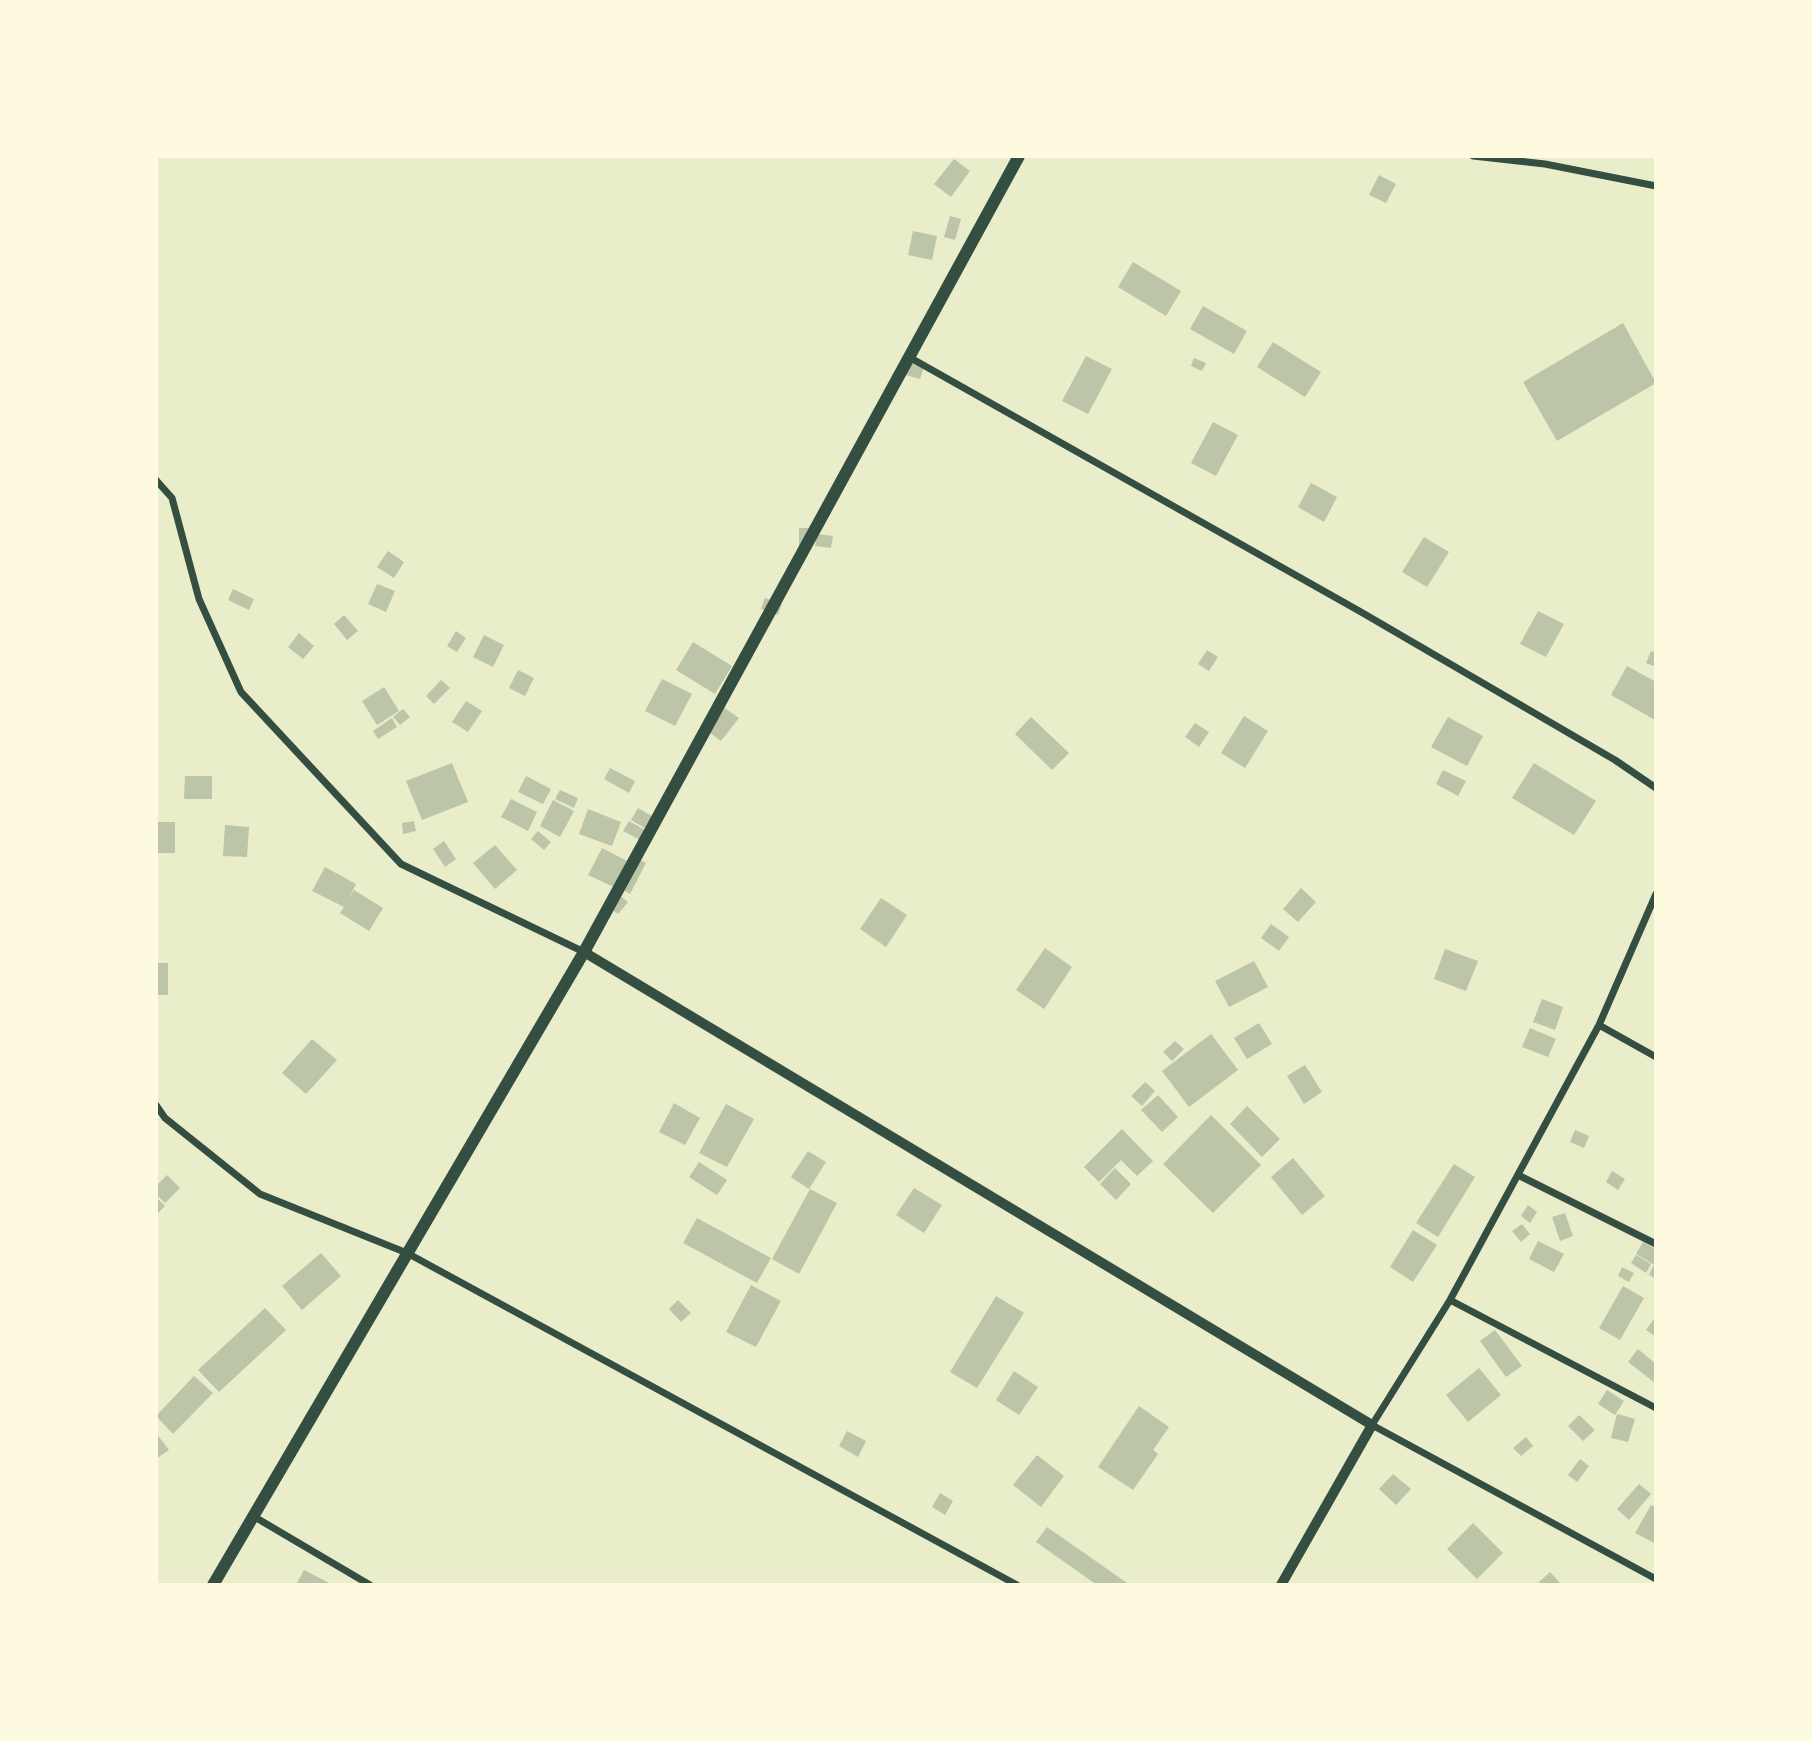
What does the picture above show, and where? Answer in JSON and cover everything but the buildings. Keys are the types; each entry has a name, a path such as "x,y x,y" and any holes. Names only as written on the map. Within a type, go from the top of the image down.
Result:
{"main road":[{"path":"214,1585 584,952 1019,156"}],"street":[{"path":"1473,156 1545,164 1656,186"},
{"path":"909,357 1361,612 1615,760 1656,788"},
{"path":"156,480 172,498 199,599 242,692 401,863 584,952 1371,1425 1656,1579"},
{"path":"1281,1585 1371,1425 1450,1300 1599,1025 1656,894"},
{"path":"1599,1025 1656,1057"},
{"path":"156,1105 165,1118 260,1194 407,1253 1017,1585"},
{"path":"1517,1175 1656,1244"},
{"path":"1450,1300 1656,1408"},
{"path":"252,1516 370,1585"}]}
